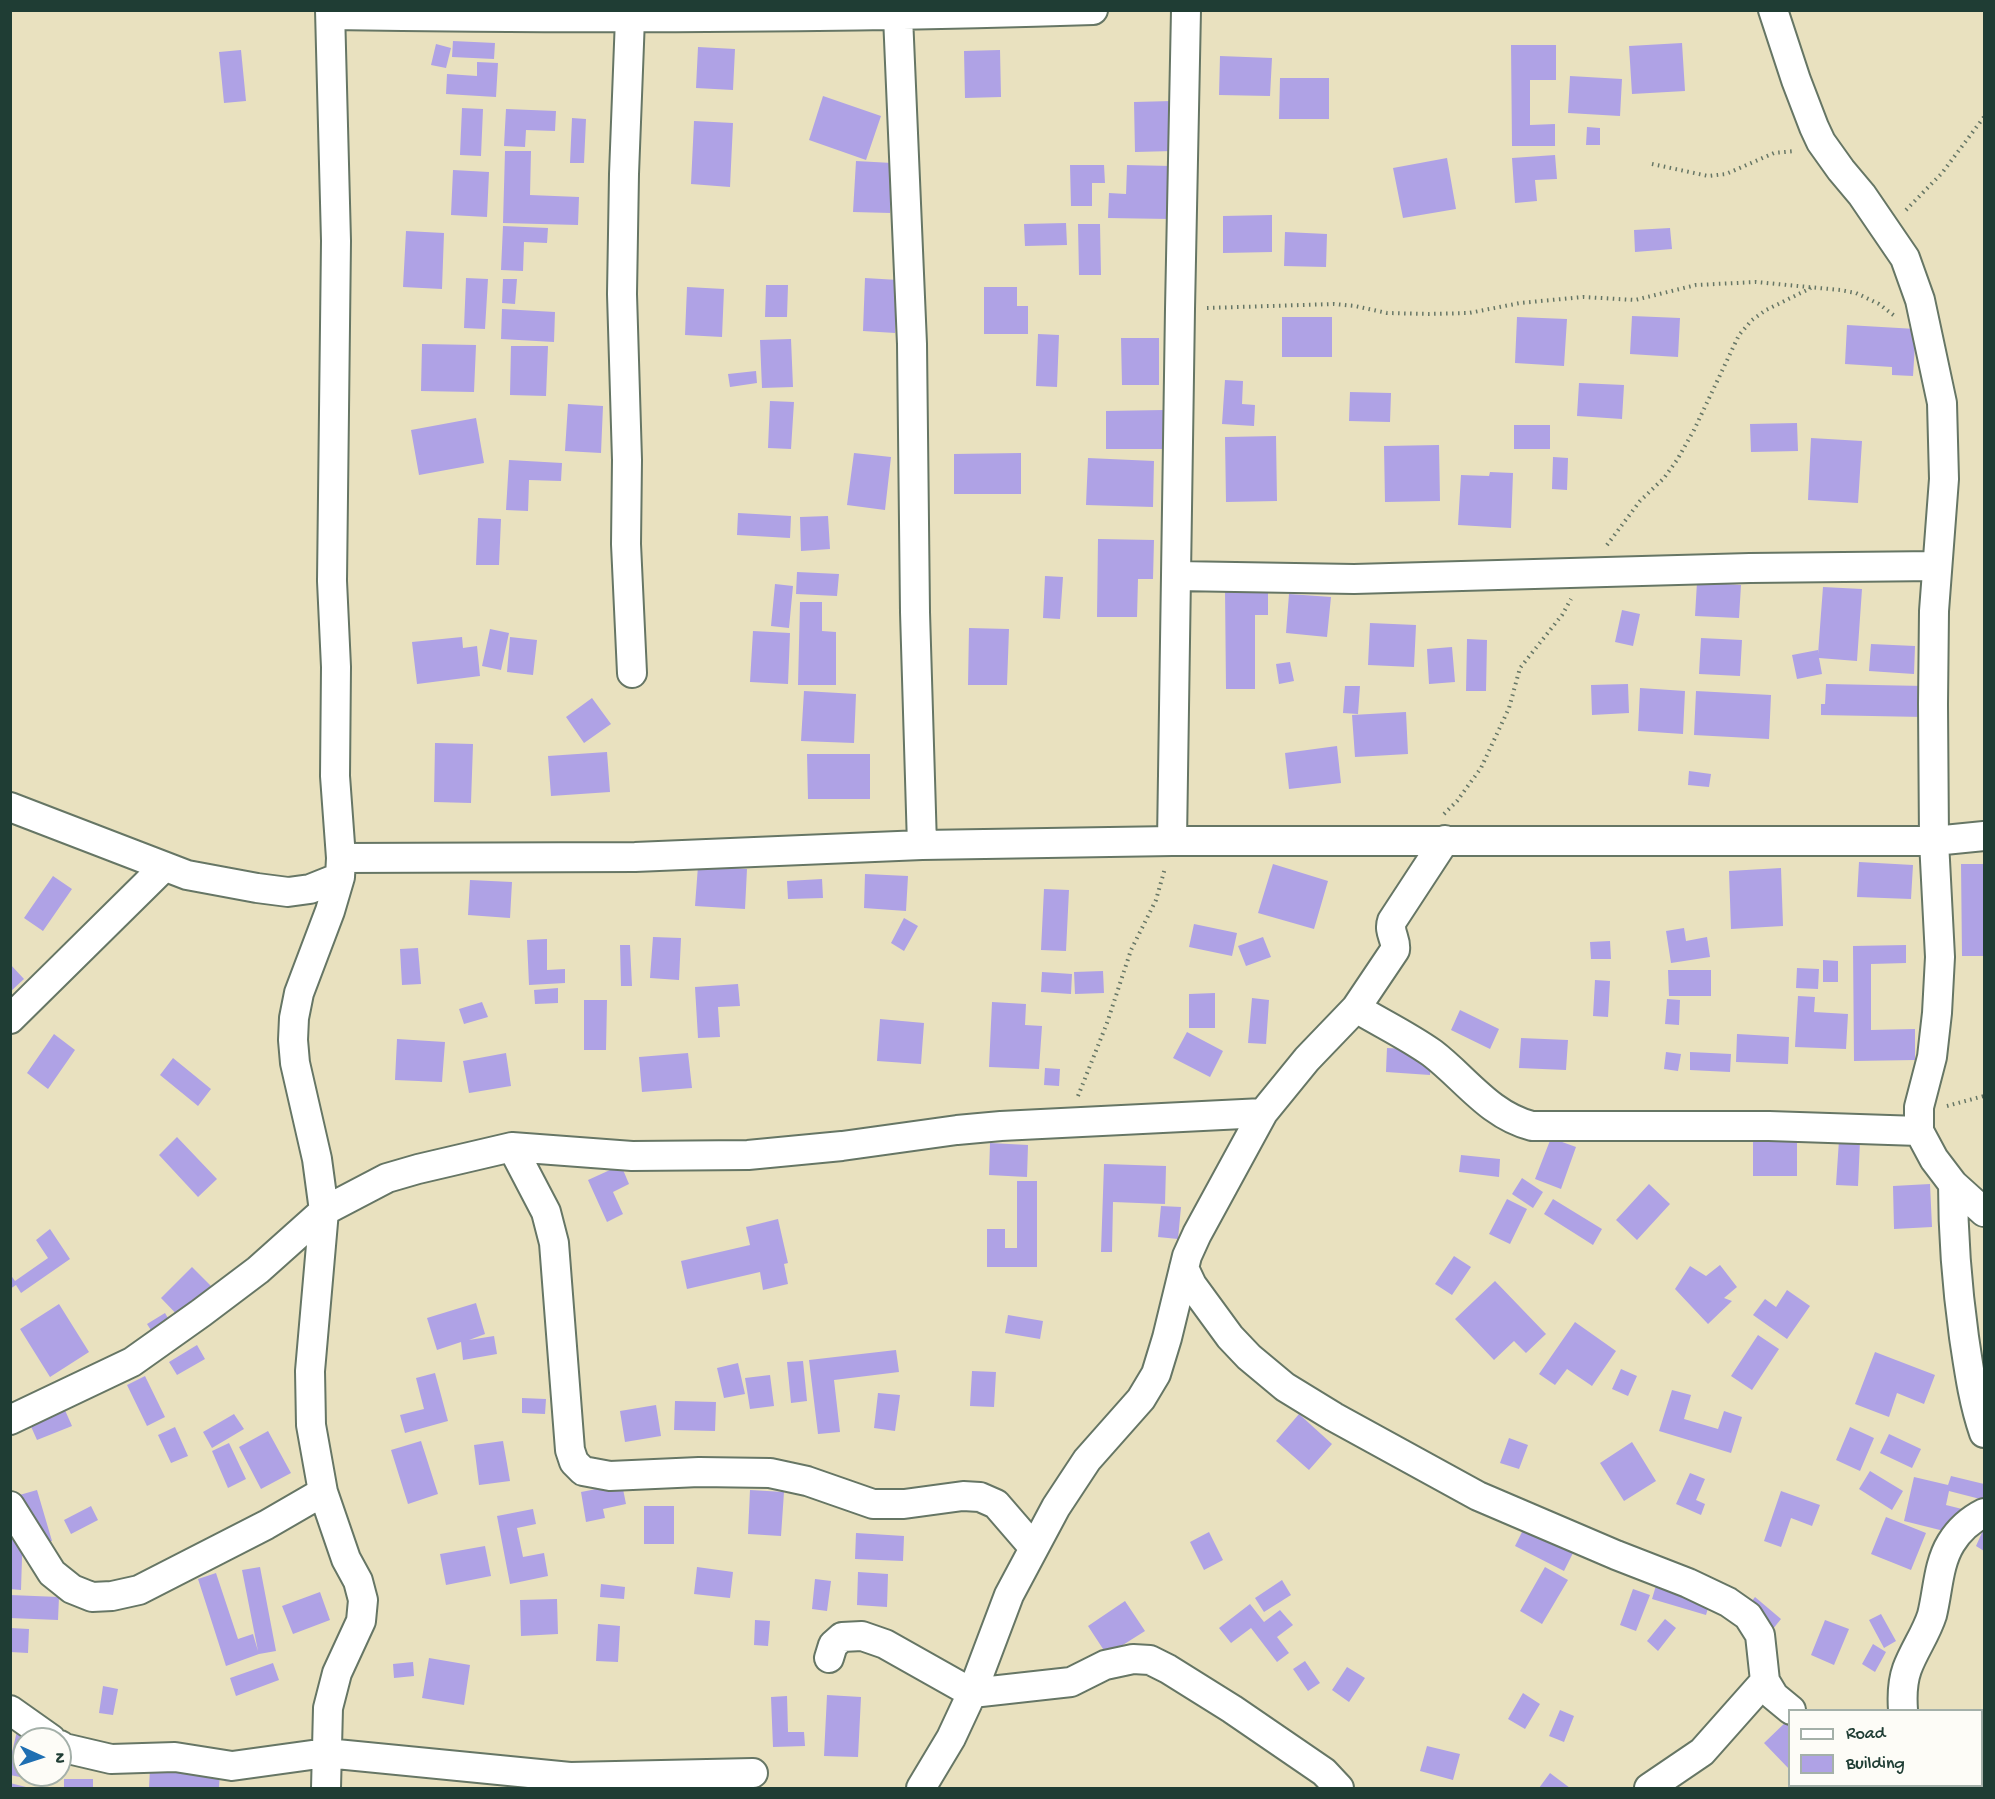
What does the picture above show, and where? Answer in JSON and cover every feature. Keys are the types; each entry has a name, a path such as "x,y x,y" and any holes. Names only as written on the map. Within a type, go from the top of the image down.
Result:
{"street":[{"path":"326,1788 328,1707 337,1673 362,1621 363,1600 336,1533 323,1492 311,1425 310,1371 324,1211 317,1159 295,1064 294,1018 299,993 330,911 340,867 335,776 336,666 332,581 336,241 331,13 630,18 898,16 1093,10"},
{"path":"1172,841 1186,10"},
{"path":"1773,10 1814,127 1829,153 1905,258 1920,300 1942,403 1944,479 1934,611 1933,657 1934,841 1940,957 1932,1057 1919,1119 1934,1159 1953,1184 1984,1212"},
{"path":"898,16 912,344 915,612 922,845"},
{"path":"630,18 622,294 632,673"},
{"path":"1176,576 1354,579 1750,568 1937,566"},
{"path":"10,807 187,875 288,892 310,889 340,867 922,845 1172,841 1934,841 1984,836"},
{"path":"921,1788 951,1738 972,1693 1009,1595 1056,1507 1088,1460 1141,1399 1156,1374 1184,1268 1197,1234 1263,1113 1307,1059 1356,1008 1395,951 1391,930 1392,921 1431,840"},
{"path":"10,1019 164,867"},
{"path":"1356,1008 1431,1053 1489,1105 1516,1122 1532,1126 1769,1126 1919,1119"},
{"path":"10,1420 132,1362 258,1270 324,1211 387,1178 512,1147 632,1156 748,1155 842,1146 957,1130 1263,1113"},
{"path":"512,1147 546,1212 554,1243 570,1450 574,1462 583,1471 610,1476 699,1472 770,1473 807,1481 873,1504 904,1504 963,1496 980,1497 996,1504 1034,1548"},
{"path":"1953,1184 1957,1291 1969,1380 1984,1433"},
{"path":"1184,1268 1192,1285 1230,1337 1285,1388 1478,1496 1688,1583 1728,1602 1748,1616 1760,1635 1765,1681 1774,1696 1790,1709"},
{"path":"10,1506 52,1573 72,1589 92,1597 112,1596 139,1590 266,1525 323,1492"},
{"path":"1903,1709 1902,1690 1906,1671 1925,1634 1937,1592 1940,1571 1950,1544 1966,1524 1984,1513"},
{"path":"829,1658 833,1645 842,1637 862,1636 885,1644 972,1693 1071,1682 1105,1665 1133,1659 1150,1660 1232,1709 1324,1772 1339,1788"},
{"path":"1648,1788 1702,1752 1765,1681"},
{"path":"10,1710 34,1727"},
{"path":"72,1750 111,1759 175,1757 232,1766 326,1753 569,1783 753,1773"}],"path":[{"path":"1886,230 1942,173 1984,117"},
{"path":"1652,164 1708,176 1726,174 1757,159 1783,151 1829,153"},
{"path":"1180,309 1334,304 1387,313 1429,314 1469,312 1520,303 1583,297 1635,300 1706,284 1756,282 1856,293 1879,304 1930,345"},
{"path":"1431,840 1481,768 1509,708 1520,668 1562,615 1585,573 1640,501 1664,478 1677,460 1694,430 1739,335 1752,320 1766,310 1813,287"},
{"path":"1065,1124 1084,1084 1131,950 1156,900 1172,841"},
{"path":"1919,1119 1948,1106 1984,1096"}],"building":[{"path":"453,41 495,43 494,59 452,57"},
{"path":"1682,43 1685,91 1632,94 1629,46"},
{"path":"436,44 451,48 446,68 431,65"},
{"path":"1511,45 1556,45 1556,80 1530,80 1530,125 1555,124 1555,146 1512,146"},
{"path":"698,47 735,49 733,90 696,88"},
{"path":"241,50 246,101 224,103 219,52"},
{"path":"1000,50 1001,97 965,98 964,51"},
{"path":"1220,56 1272,58 1270,96 1219,95"},
{"path":"477,62 498,63 496,97 446,94 447,74 477,76"},
{"path":"1570,76 1622,79 1620,116 1568,113"},
{"path":"1280,78 1329,78 1329,119 1279,119"},
{"path":"823,96 881,116 866,160 809,140"},
{"path":"1172,101 1173,151 1135,152 1134,102"},
{"path":"462,108 483,109 481,156 460,155"},
{"path":"506,109 556,111 555,131 526,130 525,147 504,146"},
{"path":"572,118 586,119 584,163 570,163"},
{"path":"694,121 733,123 730,187 691,184"},
{"path":"1587,127 1600,128 1600,145 1586,145"},
{"path":"505,151 531,151 530,195 579,197 578,225 503,223"},
{"path":"1555,155 1557,179 1535,180 1537,201 1515,203 1512,158"},
{"path":"1447,158 1456,209 1403,218 1393,168"},
{"path":"856,161 892,163 890,213 853,212"},
{"path":"1070,165 1104,165 1105,183 1092,183 1092,206 1071,206"},
{"path":"1127,165 1171,166 1170,219 1108,218 1109,193 1126,194"},
{"path":"453,170 489,172 487,217 451,215"},
{"path":"1272,215 1272,252 1223,253 1223,216"},
{"path":"1066,223 1067,245 1025,246 1024,224"},
{"path":"1078,224 1100,224 1101,275 1079,275"},
{"path":"503,226 548,228 547,243 524,242 523,271 501,270"},
{"path":"1670,228 1672,249 1635,252 1634,230"},
{"path":"406,231 444,233 442,289 403,287"},
{"path":"1285,232 1327,234 1326,267 1284,266"},
{"path":"466,278 488,279 485,329 464,328"},
{"path":"865,278 898,280 895,333 863,331"},
{"path":"503,279 517,279 515,304 502,303"},
{"path":"766,285 788,285 787,317 765,317"},
{"path":"687,287 724,289 722,337 685,335"},
{"path":"984,287 1017,287 1017,306 1028,306 1028,334 984,334"},
{"path":"502,309 555,312 554,342 501,339"},
{"path":"1632,316 1680,318 1678,357 1630,354"},
{"path":"1282,317 1332,317 1332,357 1282,357"},
{"path":"1517,317 1567,319 1564,366 1515,363"},
{"path":"1847,325 1916,329 1913,376 1892,375 1892,367 1845,364"},
{"path":"1038,334 1059,335 1057,387 1036,386"},
{"path":"1121,338 1159,338 1159,385 1122,385"},
{"path":"791,339 793,387 762,388 760,340"},
{"path":"422,344 476,345 474,392 421,391"},
{"path":"511,346 548,346 546,396 510,395"},
{"path":"756,371 757,383 730,387 728,374"},
{"path":"1225,380 1243,381 1242,404 1255,405 1254,426 1222,424"},
{"path":"1579,383 1624,385 1622,419 1577,416"},
{"path":"1350,392 1391,393 1390,422 1349,421"},
{"path":"770,401 794,402 791,449 768,448"},
{"path":"568,404 603,406 601,453 565,451"},
{"path":"1164,410 1164,449 1106,449 1106,411"},
{"path":"476,418 484,463 419,475 411,430"},
{"path":"1797,423 1798,451 1751,452 1750,424"},
{"path":"1514,425 1550,425 1550,449 1514,449"},
{"path":"1276,436 1277,501 1226,502 1225,437"},
{"path":"1811,438 1862,441 1858,503 1808,500"},
{"path":"1439,445 1440,501 1385,502 1384,446"},
{"path":"854,453 891,457 885,510 847,505"},
{"path":"1021,453 1021,494 954,494 954,454"},
{"path":"1553,457 1568,458 1567,490 1552,489"},
{"path":"1088,458 1154,461 1153,507 1086,505"},
{"path":"509,460 562,463 561,481 529,480 528,511 506,510"},
{"path":"1490,472 1513,473 1511,528 1458,525 1461,475 1489,476"},
{"path":"738,513 791,516 790,538 737,535"},
{"path":"828,516 830,549 801,551 800,517"},
{"path":"478,518 501,519 499,565 476,565"},
{"path":"1098,539 1154,540 1153,579 1138,579 1137,617 1097,617"},
{"path":"797,572 839,574 837,596 796,594"},
{"path":"1045,576 1063,577 1060,619 1043,618"},
{"path":"1697,582 1741,585 1739,618 1695,616"},
{"path":"775,584 793,586 789,628 771,626"},
{"path":"1823,587 1862,589 1857,661 1819,658 1822,674 1797,679 1792,655 1818,650 1818,654"},
{"path":"1268,588 1268,615 1255,615 1255,689 1226,689 1225,589"},
{"path":"1289,594 1331,597 1327,637 1286,633"},
{"path":"800,602 822,602 822,631 836,632 836,685 798,685"},
{"path":"1622,610 1640,614 1633,646 1615,642"},
{"path":"1370,623 1416,625 1414,667 1368,665"},
{"path":"969,628 1009,629 1007,685 968,685"},
{"path":"490,629 509,633 501,670 482,666"},
{"path":"753,631 790,633 788,684 750,682"},
{"path":"462,637 463,648 477,646 480,676 417,684 412,642"},
{"path":"510,637 537,640 533,675 507,672"},
{"path":"1701,638 1742,640 1740,676 1699,674"},
{"path":"1467,639 1487,640 1486,691 1466,691"},
{"path":"1871,644 1915,646 1914,674 1869,671"},
{"path":"1452,647 1455,682 1429,684 1427,649"},
{"path":"1290,662 1294,681 1279,684 1276,664"},
{"path":"1628,684 1629,713 1592,715 1591,685"},
{"path":"1826,684 1924,686 1923,717 1821,715 1821,704 1825,704"},
{"path":"1345,686 1360,686 1358,714 1343,713"},
{"path":"1640,688 1685,691 1683,734 1638,731"},
{"path":"804,691 856,694 854,743 801,741"},
{"path":"1696,691 1771,695 1769,739 1694,735"},
{"path":"592,698 611,724 584,743 566,717"},
{"path":"1406,712 1408,754 1355,757 1352,715"},
{"path":"435,743 473,744 471,803 434,802"},
{"path":"1337,746 1341,783 1289,789 1285,753"},
{"path":"607,752 610,792 551,796 548,756"},
{"path":"807,754 870,754 870,799 808,799"},
{"path":"1689,771 1711,774 1709,787 1688,785"},
{"path":"1859,862 1913,865 1911,899 1857,897"},
{"path":"1273,864 1328,881 1314,929 1258,913"},
{"path":"1961,864 1984,864 1984,956 1962,956"},
{"path":"698,866 747,869 745,909 695,906"},
{"path":"1781,868 1783,926 1731,929 1729,871"},
{"path":"865,874 908,876 906,911 864,908"},
{"path":"53,876 72,889 43,931 24,918"},
{"path":"822,879 823,898 788,899 787,881"},
{"path":"470,880 512,882 510,918 468,915"},
{"path":"1044,889 1069,890 1066,951 1041,950"},
{"path":"904,918 918,926 904,951 891,943"},
{"path":"1194,924 1237,933 1232,956 1189,947"},
{"path":"1684,928 1686,941 1707,937 1710,957 1671,963 1666,931"},
{"path":"653,937 681,938 679,980 650,978"},
{"path":"1263,937 1271,957 1246,966 1238,946"},
{"path":"547,939 547,970 565,969 565,983 529,985 527,940"},
{"path":"1610,941 1611,959 1591,959 1590,942"},
{"path":"620,945 630,945 632,986 621,986"},
{"path":"1906,945 1906,963 1871,964 1871,1030 1915,1029 1915,1060 1854,1061 1853,946"},
{"path":"418,948 421,984 402,985 400,949"},
{"path":"1823,960 1838,961 1838,982 1823,982"},
{"path":"10,964 24,979 10,992"},
{"path":"1797,968 1819,969 1818,989 1796,988"},
{"path":"1668,970 1711,970 1711,996 1669,996"},
{"path":"1103,971 1104,993 1075,994 1074,972"},
{"path":"1042,972 1072,974 1071,994 1041,992"},
{"path":"1595,980 1610,981 1608,1017 1593,1016"},
{"path":"738,984 740,1006 718,1007 720,1037 698,1038 695,987"},
{"path":"558,988 558,1003 535,1004 534,990"},
{"path":"1215,993 1215,1028 1189,1028 1189,994"},
{"path":"1798,996 1815,997 1814,1012 1848,1014 1846,1049 1795,1047"},
{"path":"1252,998 1269,1000 1266,1044 1248,1043"},
{"path":"1667,999 1680,1000 1679,1025 1665,1024"},
{"path":"584,1000 607,1000 606,1050 584,1050"},
{"path":"482,1002 488,1017 464,1024 459,1009"},
{"path":"992,1002 1026,1004 1025,1025 1042,1026 1039,1069 989,1067"},
{"path":"1460,1010 1499,1029 1490,1049 1451,1030"},
{"path":"880,1019 924,1023 921,1064 877,1061"},
{"path":"1187,1032 1223,1051 1210,1077 1173,1058"},
{"path":"54,1034 75,1050 48,1089 27,1073"},
{"path":"1737,1034 1789,1037 1788,1064 1736,1062"},
{"path":"1521,1038 1568,1040 1566,1070 1519,1068"},
{"path":"397,1039 445,1042 442,1082 395,1080"},
{"path":"1387,1048 1431,1050 1430,1075 1386,1072"},
{"path":"1666,1052 1681,1054 1678,1071 1664,1069"},
{"path":"1690,1052 1731,1054 1730,1072 1690,1070"},
{"path":"506,1053 511,1086 469,1093 463,1061"},
{"path":"688,1053 692,1088 642,1092 639,1057"},
{"path":"173,1058 211,1089 198,1106 160,1075"},
{"path":"1045,1068 1060,1069 1059,1086 1044,1085"},
{"path":"177,1137 217,1179 198,1197 159,1155"},
{"path":"1753,1137 1797,1137 1797,1176 1753,1176"},
{"path":"1551,1138 1576,1147 1561,1189 1535,1179"},
{"path":"1839,1140 1860,1141 1858,1186 1836,1185"},
{"path":"990,1143 1028,1145 1027,1177 989,1175"},
{"path":"1461,1155 1500,1159 1499,1177 1459,1172"},
{"path":"1104,1164 1166,1166 1165,1204 1113,1202 1112,1252 1101,1252"},
{"path":"621,1165 629,1184 613,1192 623,1214 607,1222 588,1180"},
{"path":"1522,1178 1543,1192 1533,1208 1512,1194"},
{"path":"1017,1181 1037,1181 1037,1267 987,1267 987,1229 1005,1229 1005,1248 1017,1248"},
{"path":"1649,1184 1670,1204 1637,1240 1616,1220"},
{"path":"1930,1184 1932,1227 1894,1229 1893,1186"},
{"path":"1507,1199 1527,1209 1510,1244 1489,1234"},
{"path":"1553,1199 1602,1229 1593,1245 1544,1214"},
{"path":"1161,1206 1181,1207 1178,1239 1158,1237"},
{"path":"778,1219 788,1263 784,1264 788,1284 763,1290 760,1272 687,1289 681,1261 750,1245 746,1227"},
{"path":"50,1229 70,1259 21,1293 16,1285 10,1289 10,1274 15,1281 48,1258 36,1240"},
{"path":"1454,1256 1471,1267 1452,1295 1435,1284"},
{"path":"1720,1265 1737,1287 1724,1298 1732,1301 1708,1324 1675,1289 1690,1266 1706,1276"},
{"path":"192,1267 217,1292 185,1323 161,1298"},
{"path":"1495,1281 1546,1334 1526,1353 1514,1341 1494,1360 1455,1319"},
{"path":"1787,1290 1810,1306 1787,1339 1753,1315 1765,1299 1776,1307"},
{"path":"476,1303 485,1334 469,1340 494,1336 497,1354 463,1360 461,1342 437,1350 427,1318"},
{"path":"59,1304 89,1352 50,1377 20,1329"},
{"path":"165,1313 172,1325 154,1335 147,1324"},
{"path":"1008,1315 1043,1321 1040,1339 1005,1333"},
{"path":"1575,1322 1616,1351 1592,1386 1567,1369 1555,1385 1539,1374"},
{"path":"1758,1335 1779,1349 1752,1390 1731,1376"},
{"path":"197,1345 205,1359 177,1375 169,1362"},
{"path":"896,1350 899,1372 834,1380 840,1432 818,1434 809,1360"},
{"path":"1875,1352 1935,1375 1924,1404 1897,1393 1889,1417 1855,1404"},
{"path":"803,1361 807,1401 791,1403 787,1362"},
{"path":"738,1363 745,1394 724,1398 717,1368"},
{"path":"1621,1369 1637,1376 1628,1396 1612,1389"},
{"path":"972,1371 996,1372 994,1407 970,1406"},
{"path":"435,1373 448,1421 405,1433 400,1415 424,1409 416,1378"},
{"path":"770,1375 774,1406 750,1409 745,1378"},
{"path":"145,1376 165,1417 147,1426 127,1385"},
{"path":"1672,1390 1691,1395 1684,1419 1718,1429 1724,1411 1742,1417 1731,1453 1659,1431"},
{"path":"878,1393 900,1395 895,1431 874,1428"},
{"path":"522,1398 546,1399 545,1414 522,1413"},
{"path":"675,1401 716,1402 715,1431 674,1430"},
{"path":"656,1405 661,1436 625,1442 620,1411"},
{"path":"64,1408 72,1426 37,1440 29,1422"},
{"path":"234,1414 244,1429 212,1448 203,1432"},
{"path":"1299,1414 1332,1444 1309,1470 1276,1441"},
{"path":"175,1427 188,1456 171,1463 158,1435"},
{"path":"1850,1427 1874,1438 1860,1471 1836,1460"},
{"path":"268,1431 291,1473 261,1489 239,1447"},
{"path":"1889,1434 1921,1449 1912,1468 1880,1453"},
{"path":"1509,1438 1528,1445 1519,1469 1500,1463"},
{"path":"421,1441 438,1494 408,1504 391,1450"},
{"path":"503,1441 510,1481 479,1485 474,1445"},
{"path":"1632,1442 1656,1481 1624,1501 1600,1463"},
{"path":"229,1443 246,1479 228,1488 212,1451"},
{"path":"1870,1471 1903,1491 1892,1510 1859,1489"},
{"path":"1690,1473 1705,1479 1696,1500 1705,1504 1701,1515 1676,1504"},
{"path":"1951,1476 1984,1484 1984,1500 1949,1491 1946,1505 1970,1511 1964,1536 1904,1521 1914,1477 1948,1485"},
{"path":"622,1484 626,1504 603,1509 605,1518 586,1522 581,1492"},
{"path":"37,1490 52,1541 31,1547 16,1496"},
{"path":"750,1490 784,1492 781,1536 748,1534"},
{"path":"1781,1491 1820,1505 1812,1526 1791,1518 1781,1547 1764,1541"},
{"path":"91,1506 98,1520 71,1534 64,1520"},
{"path":"644,1506 674,1506 674,1544 644,1544"},
{"path":"533,1509 536,1524 517,1528 523,1557 544,1553 548,1576 510,1584 497,1516"},
{"path":"1532,1512 1581,1537 1564,1571 1515,1546"},
{"path":"1886,1517 1926,1533 1911,1570 1871,1554"},
{"path":"10,1525 23,1526 21,1590 10,1589"},
{"path":"1984,1528 1984,1551 1976,1546"},
{"path":"1209,1532 1223,1560 1204,1570 1190,1542"},
{"path":"856,1533 904,1536 903,1561 855,1559"},
{"path":"485,1546 491,1576 446,1585 440,1554"},
{"path":"1662,1565 1716,1581 1706,1615 1652,1599"},
{"path":"260,1567 276,1651 259,1654 226,1666 198,1579 216,1573 238,1639 253,1634 258,1651 242,1570"},
{"path":"697,1567 733,1572 730,1598 694,1594"},
{"path":"1545,1567 1568,1580 1542,1624 1520,1611"},
{"path":"858,1572 888,1574 887,1607 857,1605"},
{"path":"815,1579 831,1581 827,1611 812,1609"},
{"path":"1282,1580 1291,1595 1264,1612 1255,1598"},
{"path":"601,1584 625,1587 624,1599 600,1597"},
{"path":"1633,1589 1650,1595 1636,1631 1620,1625"},
{"path":"320,1592 330,1620 293,1634 282,1606"},
{"path":"10,1595 59,1597 58,1620 10,1618"},
{"path":"1755,1597 1781,1619 1764,1640 1738,1619"},
{"path":"557,1599 558,1634 521,1636 520,1600"},
{"path":"1125,1601 1145,1631 1107,1655 1088,1626"},
{"path":"1250,1604 1264,1622 1280,1610 1293,1625 1277,1637 1289,1653 1277,1662 1251,1628 1231,1643 1219,1628"},
{"path":"1881,1614 1896,1641 1884,1648 1869,1620"},
{"path":"1665,1619 1676,1628 1658,1651 1647,1641"},
{"path":"755,1620 770,1621 768,1646 754,1645"},
{"path":"1825,1620 1849,1629 1834,1665 1811,1655"},
{"path":"598,1624 620,1626 618,1662 596,1661"},
{"path":"10,1628 29,1629 28,1653 10,1652"},
{"path":"1873,1644 1886,1652 1875,1672 1862,1664"},
{"path":"429,1658 470,1665 464,1705 422,1698"},
{"path":"1305,1661 1320,1683 1308,1691 1293,1669"},
{"path":"413,1662 414,1676 394,1678 393,1664"},
{"path":"273,1663 279,1680 236,1696 230,1678"},
{"path":"1347,1667 1365,1678 1349,1702 1332,1690"},
{"path":"103,1686 118,1689 113,1715 99,1713"},
{"path":"1523,1693 1540,1704 1525,1729 1508,1719"},
{"path":"827,1695 861,1697 858,1757 824,1756"},
{"path":"787,1696 788,1732 804,1732 805,1746 773,1747 771,1697"},
{"path":"1560,1710 1574,1716 1564,1742 1549,1736"},
{"path":"1788,1720 1788,1768 1764,1743"},
{"path":"1427,1746 1460,1754 1453,1780 1420,1771"},
{"path":"12,1752 12,1775 10,1775"},
{"path":"150,1768 220,1771 219,1788 149,1788"},
{"path":"1550,1773 1570,1788 1539,1788"},
{"path":"72,1779 93,1779 93,1788 64,1788 72,1787"},
{"path":"10,1783 12,1787 30,1788 10,1788"},
{"path":"1918,1787 1946,1788 1920,1788"}]}
